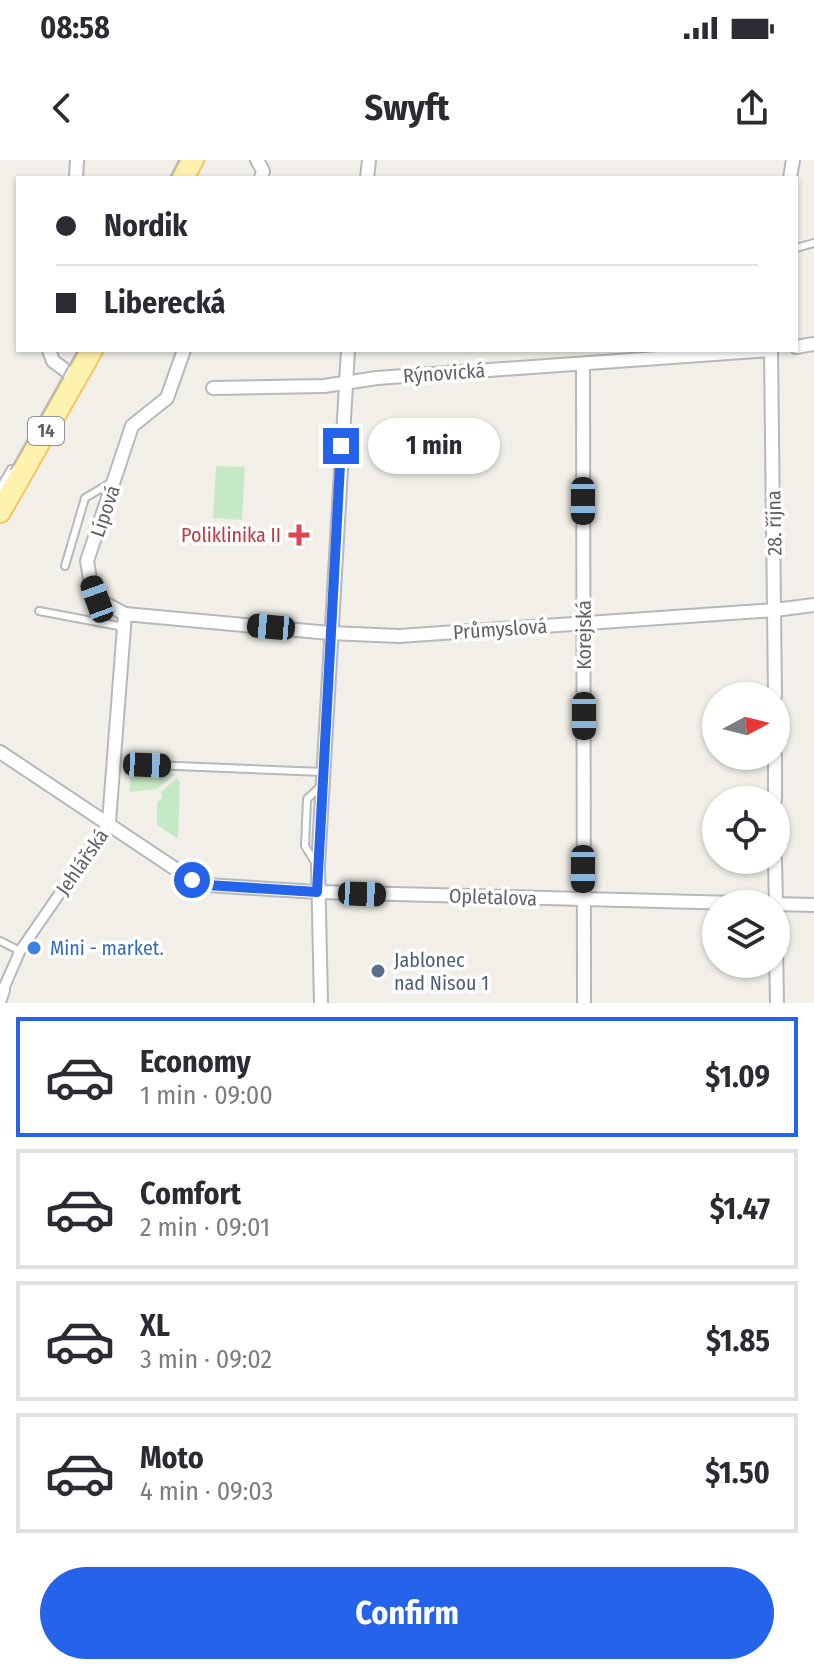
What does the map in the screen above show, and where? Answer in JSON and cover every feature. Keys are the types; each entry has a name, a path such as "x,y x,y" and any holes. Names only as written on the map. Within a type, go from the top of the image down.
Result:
{"main road":[{"name":"14","path":"0,512 91,352"}],"street":[{"path":"50,352 53,361 77,379"},
{"name":"Lípová","path":"124,620 97,599 87,561 132,426 167,398 183,352"},
{"path":"321,1003 318,866 348,352"},
{"name":"Rýnovická","path":"213,388 345,383 722,352"},
{"name":"28. října","path":"771,352 775,682"},
{"name":"Korejská","path":"583,364 584,1003"},
{"name":"Průmyslová","path":"330,633 399,636 814,605"},
{"path":"124,620 330,633"},
{"name":"Jehlářská","path":"1,995 20,951 109,822 124,620"},
{"name":"Opletalova","path":"0,752 192,880 207,885 317,892 702,902"},
{"name":"Opletalova","path":"790,904 814,905"},
{"path":"777,978 777,1003"}],"lane":[{"path":"0,488 11,469 26,468"},
{"path":"65,566 85,498 115,481"},
{"path":"39,611 124,620"},
{"path":"128,764 322,779"},
{"path":"0,941 20,951"}],"green space":[{"path":"216,466 245,467 242,520 213,518"},
{"path":"139,770 174,775 157,789 129,792 131,773"},
{"path":"177,778 180,782 178,839 157,825 157,802 162,798 161,792"}],"tram line":[{"path":"171,176 179,160"},
{"path":"11,469 77,352"}],"place":[{"name":"Poliklinika II","path":"299,535"},
{"name":"Mini - market.","path":"34,948"},
{"name":"Jablonec nad Nisou 1","path":"378,971"}],"route":[{"path":"192,880 207,885 317,892 341,446"}]}
